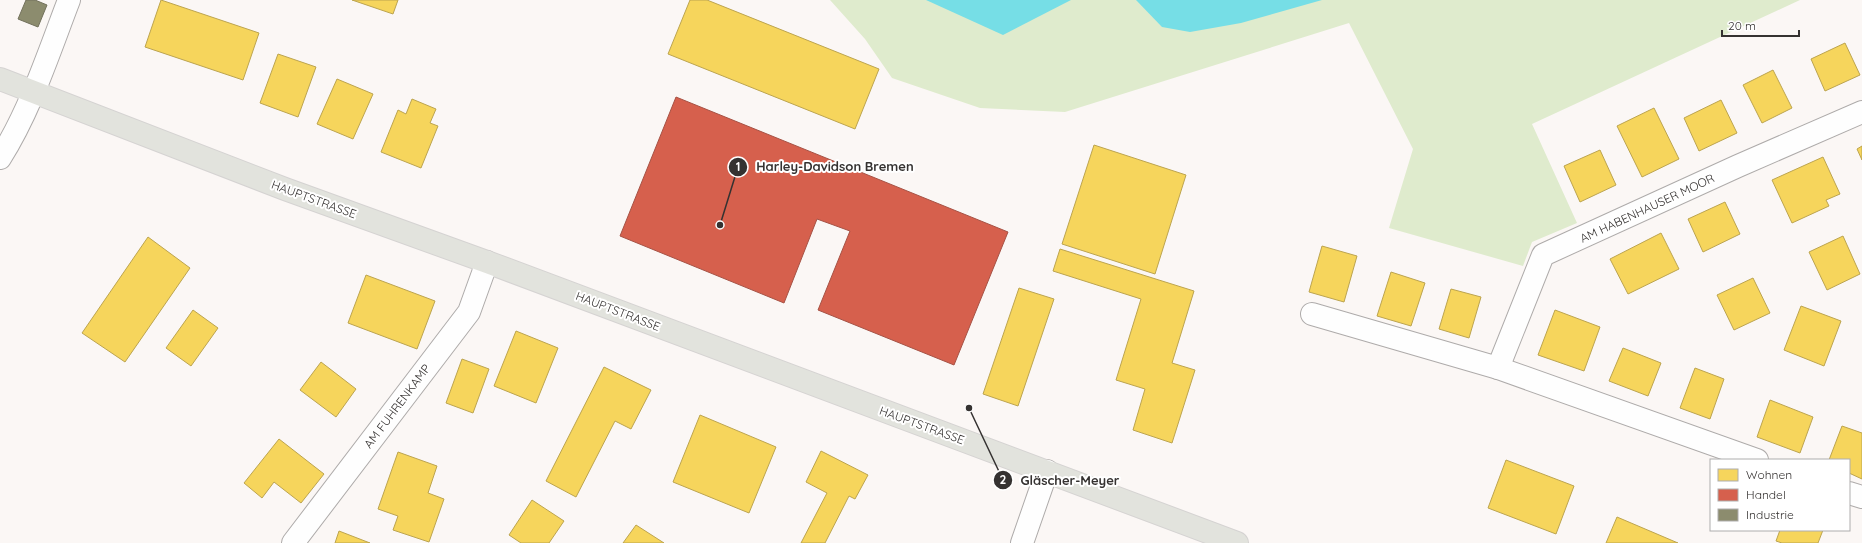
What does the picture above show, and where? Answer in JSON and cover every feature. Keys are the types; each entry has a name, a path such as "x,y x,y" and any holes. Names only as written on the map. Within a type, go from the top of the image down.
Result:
{"main road":[{"name":"HAUPTSTRASSE","path":"0,79 285,189 488,262 1237,543"}],"street":[{"path":"0,158 8,145 33,91 69,0"},
{"name":"AM HABENHAUSER MOOR","path":"1498,368 1543,255 1738,166 1862,112"},
{"name":"AM FUHRENKAMP","path":"293,543 469,312 488,262"},
{"path":"1312,314 1498,368 1754,459"},
{"path":"1022,543 1047,471"},
{"path":"1850,493 1862,497"}],"green space":[{"path":"830,0 1800,0 1532,124 1577,223 1532,242 1523,266 1389,228 1413,149 1349,23 1065,112 980,108 892,78 865,39"}],"water":[{"path":"926,0 1071,0 1003,35"},
{"path":"1136,0 1322,0 1241,23 1190,32 1162,27"}],"building: Wohnen":[{"path":"161,0 259,33 243,80 145,47"},
{"path":"352,0 398,0 393,14"},
{"path":"690,0 707,0 879,69 855,129 668,54"},
{"path":"1845,43 1860,75 1825,91 1811,59"},
{"path":"278,54 316,67 298,117 260,103"},
{"path":"1773,70 1792,108 1762,123 1743,85"},
{"path":"337,79 373,94 353,139 317,124"},
{"path":"412,99 436,109 430,123 438,126 421,168 381,152 398,110 406,114"},
{"path":"1721,100 1737,133 1699,151 1684,118"},
{"path":"1654,108 1679,159 1642,177 1617,126"},
{"path":"1094,145 1186,175 1155,274 1062,244"},
{"path":"1862,146 1862,160 1857,149"},
{"path":"1600,150 1616,185 1580,202 1564,166"},
{"path":"1823,157 1840,194 1826,200 1829,206 1792,223 1772,180"},
{"path":"1725,202 1740,234 1703,252 1688,219"},
{"path":"1661,233 1679,269 1628,294 1610,259"},
{"path":"1843,236 1860,274 1827,290 1809,252"},
{"path":"148,237 190,268 125,362 82,333"},
{"path":"1322,246 1357,256 1344,302 1309,292"},
{"path":"1060,249 1194,291 1172,363 1195,370 1172,443 1133,430 1145,389 1116,380 1141,299 1053,271"},
{"path":"1391,272 1425,283 1411,326 1377,316"},
{"path":"366,275 435,301 417,349 348,323"},
{"path":"1753,278 1770,313 1734,330 1717,295"},
{"path":"1019,288 1054,299 1018,406 983,394"},
{"path":"1451,289 1481,297 1469,338 1439,329"},
{"path":"1801,306 1841,321 1824,366 1784,350"},
{"path":"193,310 218,328 191,366 166,348"},
{"path":"1555,310 1600,327 1584,371 1538,355"},
{"path":"516,331 558,348 536,403 494,386"},
{"path":"1623,348 1661,363 1648,396 1609,381"},
{"path":"462,359 489,369 473,413 446,403"},
{"path":"321,362 356,389 336,417 300,390"},
{"path":"604,367 651,390 631,429 615,421 576,497 546,481"},
{"path":"1695,368 1724,379 1710,419 1680,408"},
{"path":"1770,400 1813,417 1800,453 1757,437"},
{"path":"700,415 776,447 749,513 673,482"},
{"path":"1842,426 1862,433 1862,479 1850,473 1850,459 1829,459"},
{"path":"279,439 324,474 301,503 274,482 262,498 244,483"},
{"path":"821,451 868,475 855,499 849,496 825,543 801,543 827,493 806,482"},
{"path":"398,452 437,466 428,493 444,499 429,542 393,530 398,516 378,509"},
{"path":"1506,460 1574,486 1556,534 1488,508"},
{"path":"532,500 564,521 549,543 521,543 509,535"},
{"path":"1617,517 1678,543 1606,543"},
{"path":"636,525 664,543 623,543"},
{"path":"339,531 370,543 335,543"},
{"path":"1780,531 1823,531 1818,543 1782,543 1776,541"}],"building: Handel":[{"path":"676,97 1008,232 954,365 818,310 850,231 817,219 784,303 620,236"}],"building: Industrie":[{"path":"26,0 35,0 47,5 38,27 18,19"}],"place":[{"name":"Harley-Davidson Bremen","path":"720,225"},
{"name":"Gläscher-Meyer","path":"969,408"}]}
